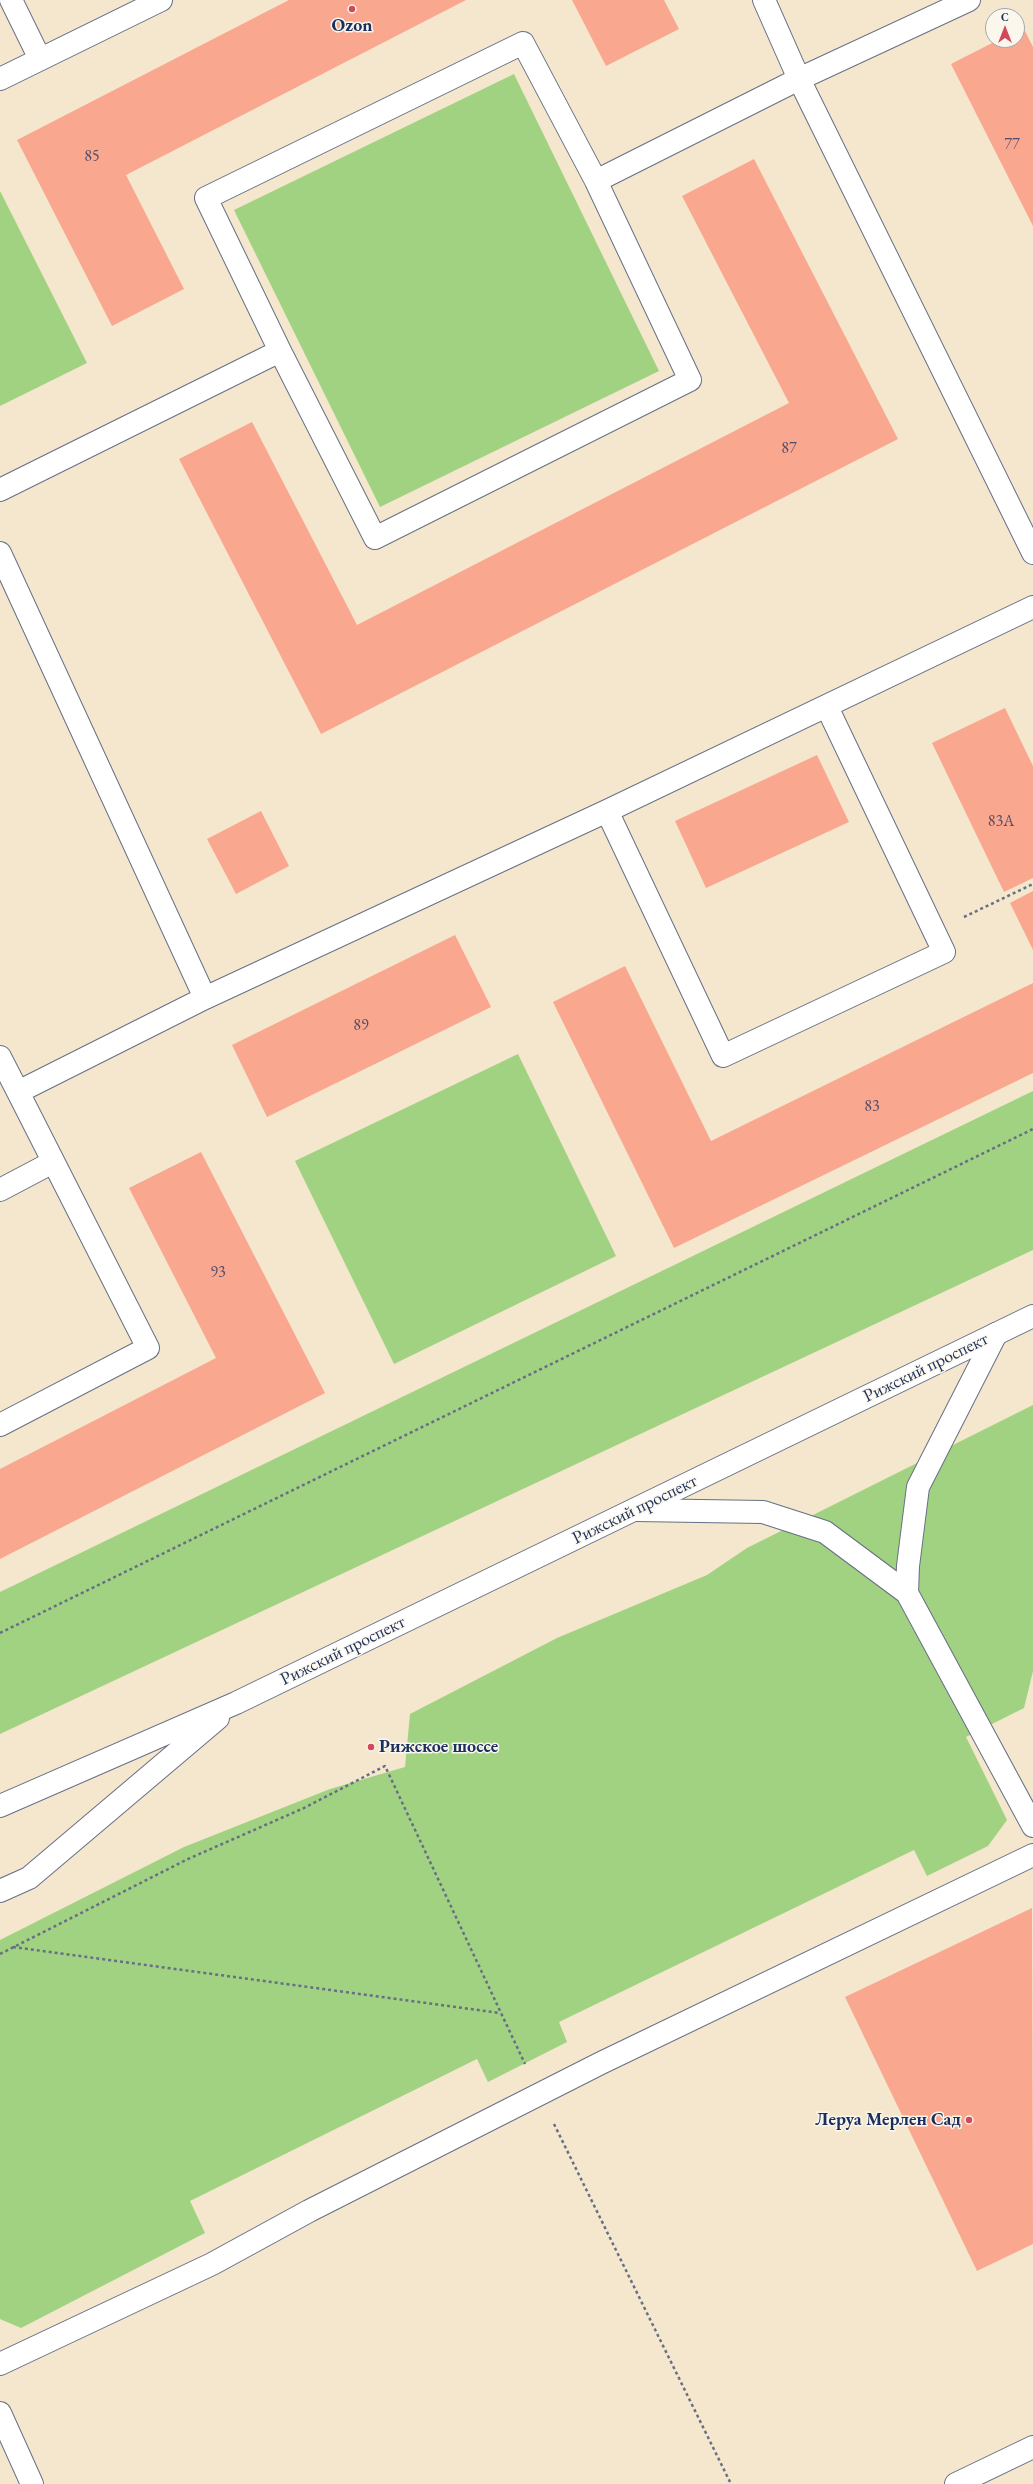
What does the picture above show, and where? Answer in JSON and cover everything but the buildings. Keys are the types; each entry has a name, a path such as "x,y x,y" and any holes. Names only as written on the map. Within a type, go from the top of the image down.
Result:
{"main road":[{"path":"12,0 40,59"},
{"path":"0,79 161,0"},
{"path":"764,0 799,79 1033,553"},
{"path":"596,181 799,79 969,0"},
{"path":"523,43 596,181 690,380 375,538 280,351 206,198 523,43"},
{"path":"0,490 280,351"},
{"path":"0,553 205,998"},
{"path":"18,1092 205,998 607,811 827,707 1033,607"},
{"path":"607,811 723,1056 944,952 827,707"},
{"path":"0,1057 148,1348 0,1425"},
{"path":"0,1190 53,1162"},
{"name":"Рижский проспект","path":"0,1806 236,1703 1033,1316"},
{"path":"907,1593 908,1566 918,1487 996,1334"},
{"path":"636,1510 763,1512 826,1532 907,1593 1033,1826"},
{"name":"Рижский проспект","path":"0,1891 29,1878 236,1703"},
{"path":"0,2364 212,2264 309,2211 601,2063 1033,1855"},
{"path":"0,2413 32,2484"},
{"path":"956,2484 1033,2447"}],"path":[{"path":"934,931 1033,884"},
{"path":"0,1633 1033,1129"},
{"path":"0,1954 188,1859 304,1808 385,1766 527,2068"},
{"path":"13,1947 500,2013"},
{"path":"554,2123 732,2484"}],"green space":[{"path":"514,74 659,371 380,507 234,210"},
{"path":"0,191 87,363 0,406"},
{"path":"518,1054 616,1256 394,1364 295,1161"},
{"path":"1033,1091 1033,1250 0,1734 0,1592"},
{"path":"1033,1405 1033,1671 1024,1708 966,1737 1007,1820 988,1846 927,1876 914,1850 559,2022 567,2042 488,2082 477,2059 190,2201 205,2233 21,2328 0,2319 0,1940 184,1847 330,1789 405,1767 410,1714 557,1638 707,1575 747,1548"}],"place":[{"name":"Ozon","path":"352,9"},
{"name":"Рижское шоссе","path":"371,1747"},
{"name":"Леруа Мерлен Сад","path":"969,2120"}]}
